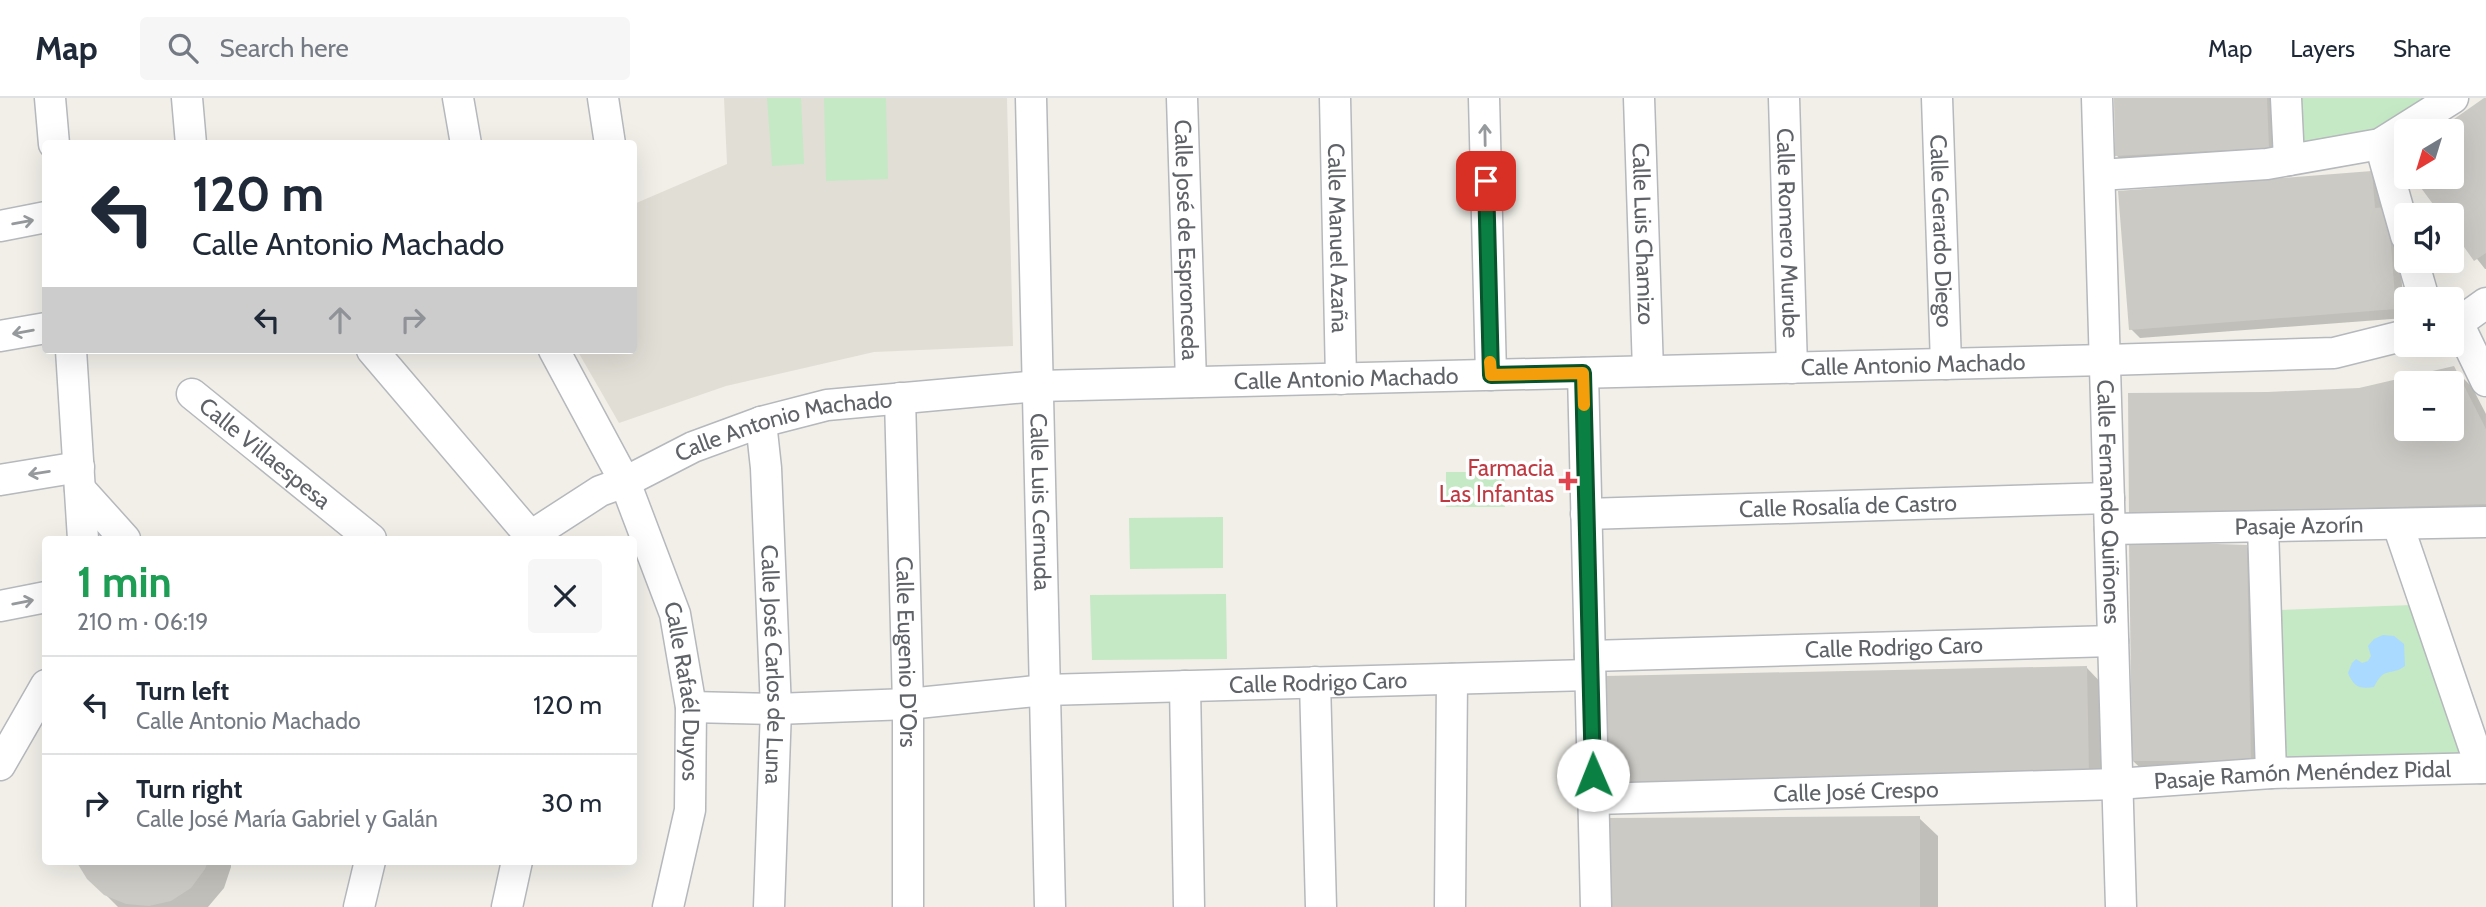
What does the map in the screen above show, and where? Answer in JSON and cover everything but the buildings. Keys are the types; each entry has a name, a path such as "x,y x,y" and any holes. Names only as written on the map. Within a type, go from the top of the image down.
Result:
{"street":[{"path":"50,98 54,140"},
{"path":"187,98 191,140"},
{"path":"457,98 465,140"},
{"path":"603,98 609,140"},
{"name":"Calle Luis Cernuda","path":"1031,98 1050,907"},
{"name":"Calle José de Espronceda","path":"1182,98 1191,382"},
{"name":"Calle Manuel Azaña","path":"1335,98 1341,379"},
{"path":"1484,98 1491,375"},
{"name":"Calle Luis Chamizo","path":"1639,98 1648,371"},
{"name":"Calle Romero Murube","path":"1784,98 1792,368"},
{"name":"Calle Gerardo Diego","path":"1937,98 1946,364"},
{"name":"Calle Fernando Quiñones","path":"2097,98 2121,907"},
{"path":"2286,98 2289,160"},
{"path":"2099,175 2267,164 2380,144 2453,98"},
{"path":"2380,144 2397,203"},
{"path":"0,226 42,218"},
{"path":"2464,318 2486,303"},
{"path":"0,336 42,329"},
{"name":"Calle Antonio Machado","path":"533,536 600,491 625,482 693,447 761,422 827,405 1038,386 2334,353 2394,338"},
{"path":"2464,341 2486,381"},
{"path":"71,354 83,536"},
{"path":"375,354 528,536"},
{"name":"Calle Rafaél Duyos","path":"556,354 625,482 675,614 691,706 690,810 668,907"},
{"path":"1583,373 1596,907"},
{"name":"Calle Villaespesa","path":"192,394 367,536"},
{"name":"Calle Eugenio D'Ors","path":"900,398 908,704 908,907"},
{"name":"Calle José Carlos de Luna","path":"761,422 766,468 776,709 769,907"},
{"path":"0,480 79,478"},
{"path":"79,478 123,536"},
{"name":"Calle Rosalía de Castro","path":"1586,514 2109,498"},
{"name":"Pasaje Azorín","path":"2110,529 2486,522"},
{"path":"2398,525 2483,768"},
{"path":"2263,527 2271,773"},
{"path":"0,606 42,598"},
{"name":"Calle Rodrigo Caro","path":"691,706 776,709 908,704 1045,690 1452,679 1590,666 2113,641"},
{"path":"1450,907 1452,679"},
{"path":"1315,682 1321,907"},
{"path":"1185,686 1189,907"},
{"path":"0,765 42,692"},
{"name":"Pasaje Ramón Menéndez Pidal","path":"2118,783 2271,773 2483,768"},
{"name":"Calle José Crespo","path":"1594,799 2118,783"},
{"path":"359,907 369,865"},
{"path":"507,907 516,865"}],"shaded area":[{"path":"724,98 1007,98 1013,346 874,352 726,386 619,423 579,354 637,354 637,203 727,164"}],"green space":[{"path":"767,98 801,98 804,164 772,166"},
{"path":"824,98 886,98 888,179 826,181"},
{"path":"2296,98 2423,98 2377,128 2299,148"},
{"path":"1446,472 1504,472 1505,507 1446,507"},
{"path":"1223,517 1223,568 1130,569 1129,518"},
{"path":"1226,594 1227,659 1092,660 1090,595"},
{"path":"2412,605 2464,754 2284,763 2279,610"}],"water":[{"path":"2383,635 2394,636 2404,644 2405,666 2381,676 2374,687 2358,686 2348,673 2352,663 2356,659 2362,663 2368,661 2371,656 2368,646"}],"slow traffic":[{"path":"1490,362 1491,375 1583,373 1584,405"}],"place":[{"name":"Farmacia Las Infantas","path":"1568,481"}],"route":[{"path":"1486,181 1491,375 1583,373 1593,775"}]}
